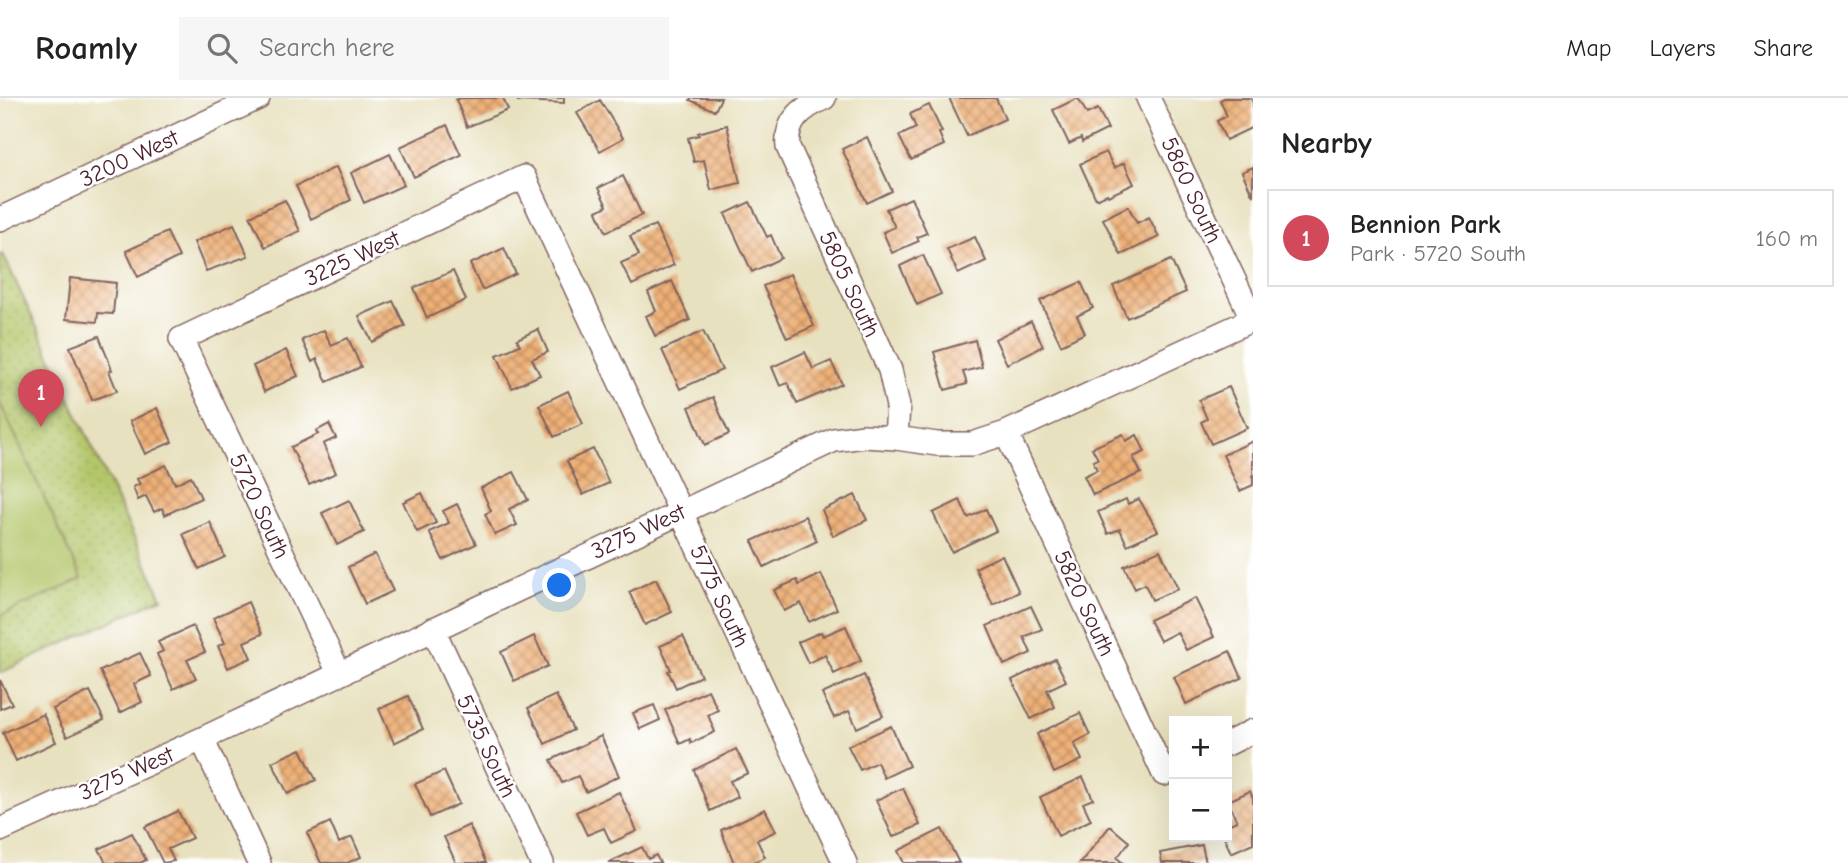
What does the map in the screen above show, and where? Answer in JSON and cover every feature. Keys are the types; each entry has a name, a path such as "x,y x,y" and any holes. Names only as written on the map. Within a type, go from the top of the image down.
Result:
{"street":[{"name":"3200 West","path":"0,219 258,98"},
{"name":"5805 South","path":"824,98 797,114 786,133 788,147 890,370 898,406 896,438"},
{"name":"5860 South","path":"1148,98 1253,319"},
{"name":"3225 West","path":"181,339 524,177"},
{"name":"5775 South","path":"524,177 845,863"},
{"name":"3275 West","path":"0,830 202,739 834,440 864,436 937,444 972,444 1006,433 1253,319"},
{"name":"5720 South","path":"181,339 339,673"},
{"name":"5820 South","path":"1006,433 1169,771"},
{"name":"5735 South","path":"433,629 542,863"},
{"path":"1232,742 1253,731"},
{"path":"202,739 259,863"}],"green space":[{"path":"3,254 162,598 0,673 0,255"},
{"path":"0,403 82,579 0,616"}],"building":[{"path":"503,98 508,110 467,127 456,100"},
{"path":"518,98 564,98 564,103 518,101"},
{"path":"721,98 715,111 690,100"},
{"path":"949,98 996,98 1005,119 967,136"},
{"path":"1078,98 1087,114 1098,109 1108,129 1082,142 1081,138 1069,144 1053,110"},
{"path":"1251,98 1253,103 1253,127 1226,140 1217,121 1227,116 1220,100"},
{"path":"600,100 623,138 600,151 577,113"},
{"path":"929,105 942,132 939,133 944,145 911,160 899,136 916,128 910,114"},
{"path":"447,125 461,155 414,177 400,147"},
{"path":"727,125 740,183 711,190 704,160 694,162 688,138"},
{"path":"867,137 892,191 867,203 842,149"},
{"path":"1106,152 1114,168 1124,163 1134,184 1096,199 1080,164"},
{"path":"390,154 404,185 364,203 351,173"},
{"path":"336,167 351,200 311,219 296,186"},
{"path":"1253,167 1253,196 1242,172"},
{"path":"623,176 642,215 606,232 597,211 607,206 598,188"},
{"path":"911,198 927,233 917,237 919,241 892,253 883,232 895,227 886,209"},
{"path":"285,200 300,231 265,247 250,216"},
{"path":"750,202 767,237 771,235 781,258 752,272 725,214"},
{"path":"1128,206 1137,223 1149,217 1159,237 1121,255 1103,219"},
{"path":"234,224 248,256 206,271 194,242"},
{"path":"655,225 674,265 632,285 621,263 639,255 630,236"},
{"path":"167,232 179,257 138,277 126,251"},
{"path":"975,237 986,261 958,274 947,249"},
{"path":"504,248 516,274 482,290 470,264"},
{"path":"923,255 941,294 917,305 900,266"},
{"path":"1171,260 1186,292 1127,318 1113,286"},
{"path":"453,271 466,300 427,318 414,288"},
{"path":"790,274 814,326 787,338 763,286"},
{"path":"70,278 116,283 113,314 98,313 97,322 66,319"},
{"path":"672,281 690,320 655,336 646,316 656,311 648,292"},
{"path":"1081,282 1093,308 1077,316 1085,333 1061,345 1040,301"},
{"path":"393,301 405,326 372,342 359,316"},
{"path":"1031,321 1043,346 1007,364 995,339"},
{"path":"538,329 548,352 532,359 540,375 512,388 497,355 520,345 517,339"},
{"path":"324,330 331,345 348,338 361,367 327,382 317,359 312,362 302,340"},
{"path":"703,331 722,370 680,389 662,350"},
{"path":"99,336 117,391 92,400 70,347"},
{"path":"975,340 982,367 963,372 967,384 945,390 934,352"},
{"path":"286,350 298,376 264,392 253,366"},
{"path":"805,352 813,369 831,361 842,384 797,404 788,383 780,386 772,367"},
{"path":"1229,387 1247,428 1211,444 1201,422 1207,419 1199,400"},
{"path":"568,391 583,424 554,437 539,405"},
{"path":"713,397 729,434 705,445 689,407"},
{"path":"157,408 172,442 145,454 130,421"},
{"path":"329,424 336,438 323,444 336,473 309,485 291,447 318,434 316,431"},
{"path":"1123,434 1126,441 1137,435 1145,452 1133,457 1141,473 1093,495 1084,476 1097,470 1093,461 1098,459 1092,448"},
{"path":"1253,441 1253,485 1240,491 1223,455"},
{"path":"593,449 609,483 583,495 567,461"},
{"path":"166,465 175,484 191,476 201,498 165,515 162,508 154,512 146,496 138,500 133,487 140,484 137,479"},
{"path":"514,472 528,500 509,509 517,525 495,535 485,514 491,511 481,488"},
{"path":"422,493 436,523 417,532 403,502"},
{"path":"855,495 867,520 833,536 822,510"},
{"path":"1126,499 1128,504 1139,499 1158,531 1127,545 1120,529 1108,534 1098,512"},
{"path":"349,500 364,532 337,545 322,513"},
{"path":"960,500 968,518 986,509 996,531 952,552 933,513"},
{"path":"457,504 476,544 443,560 429,532 449,523 443,511"},
{"path":"805,516 817,541 764,567 752,541"},
{"path":"210,522 225,557 199,569 183,534"},
{"path":"1160,550 1178,589 1152,600 1145,584 1135,589 1124,566"},
{"path":"375,554 393,591 365,604 348,567"},
{"path":"1002,555 1019,592 993,605 975,568"},
{"path":"821,574 837,609 809,622 801,603 784,611 774,590 797,580 799,585"},
{"path":"656,579 672,612 645,625 629,592"},
{"path":"1195,598 1214,637 1186,650 1177,632 1160,641 1149,620"},
{"path":"248,602 262,634 244,642 251,658 228,668 218,646 225,643 213,618"},
{"path":"1031,606 1042,629 1024,637 1031,653 1004,665 987,626"},
{"path":"193,626 205,652 187,660 196,678 173,689 157,654 163,651 158,642"},
{"path":"846,626 861,661 834,674 825,655 808,663 798,642 821,632 823,636"},
{"path":"534,636 548,666 514,681 501,652"},
{"path":"683,636 701,676 676,688 660,646"},
{"path":"1230,651 1242,678 1186,704 1174,677"},
{"path":"140,653 151,676 134,684 142,702 120,713 100,671"},
{"path":"1055,659 1066,681 1047,690 1055,707 1031,719 1012,680"},
{"path":"864,675 883,716 857,728 849,711 834,718 822,694"},
{"path":"0,680 12,704 0,709"},
{"path":"708,690 718,710 708,715 715,732 691,743 690,739 680,744 665,710"},
{"path":"90,691 104,720 67,737 53,709"},
{"path":"556,695 573,730 545,744 528,708"},
{"path":"408,696 423,729 394,743 379,709"},
{"path":"654,705 660,720 640,729 633,713"},
{"path":"1080,713 1090,735 1074,743 1082,760 1054,773 1037,734"},
{"path":"43,714 56,742 16,761 3,733"},
{"path":"891,726 909,766 884,778 877,762 860,770 848,746"},
{"path":"601,736 619,776 586,792 578,776 562,783 551,760"},
{"path":"301,749 316,780 288,794 272,762"},
{"path":"736,749 748,773 730,781 738,797 710,811 694,770"},
{"path":"444,771 459,804 430,817 415,784"},
{"path":"1083,777 1093,799 1083,803 1091,820 1058,836 1040,797"},
{"path":"903,788 920,825 893,837 876,800"},
{"path":"1250,791 1253,798 1253,843 1231,853 1226,842 1232,842 1232,823 1237,821 1232,810 1232,799"},
{"path":"619,792 637,831 611,843 604,828 587,835 576,812"},
{"path":"765,809 776,831 757,840 765,857 752,863 734,863 721,830"},
{"path":"178,811 192,838 168,849 174,861 163,863 145,827"},
{"path":"330,822 339,843 352,837 361,857 347,863 321,863 307,833"},
{"path":"469,825 486,863 456,863 444,837"},
{"path":"1110,826 1129,842 1117,858 1123,863 1080,863"},
{"path":"942,829 959,863 904,863 898,851"},
{"path":"132,833 146,860 140,863 106,863 99,849"},
{"path":"1202,845 1206,863 1162,863 1160,853"},
{"path":"642,847 648,859 656,855 660,863 608,863"}],"place":[{"name":"Bennion Park","path":"41,427"}]}
